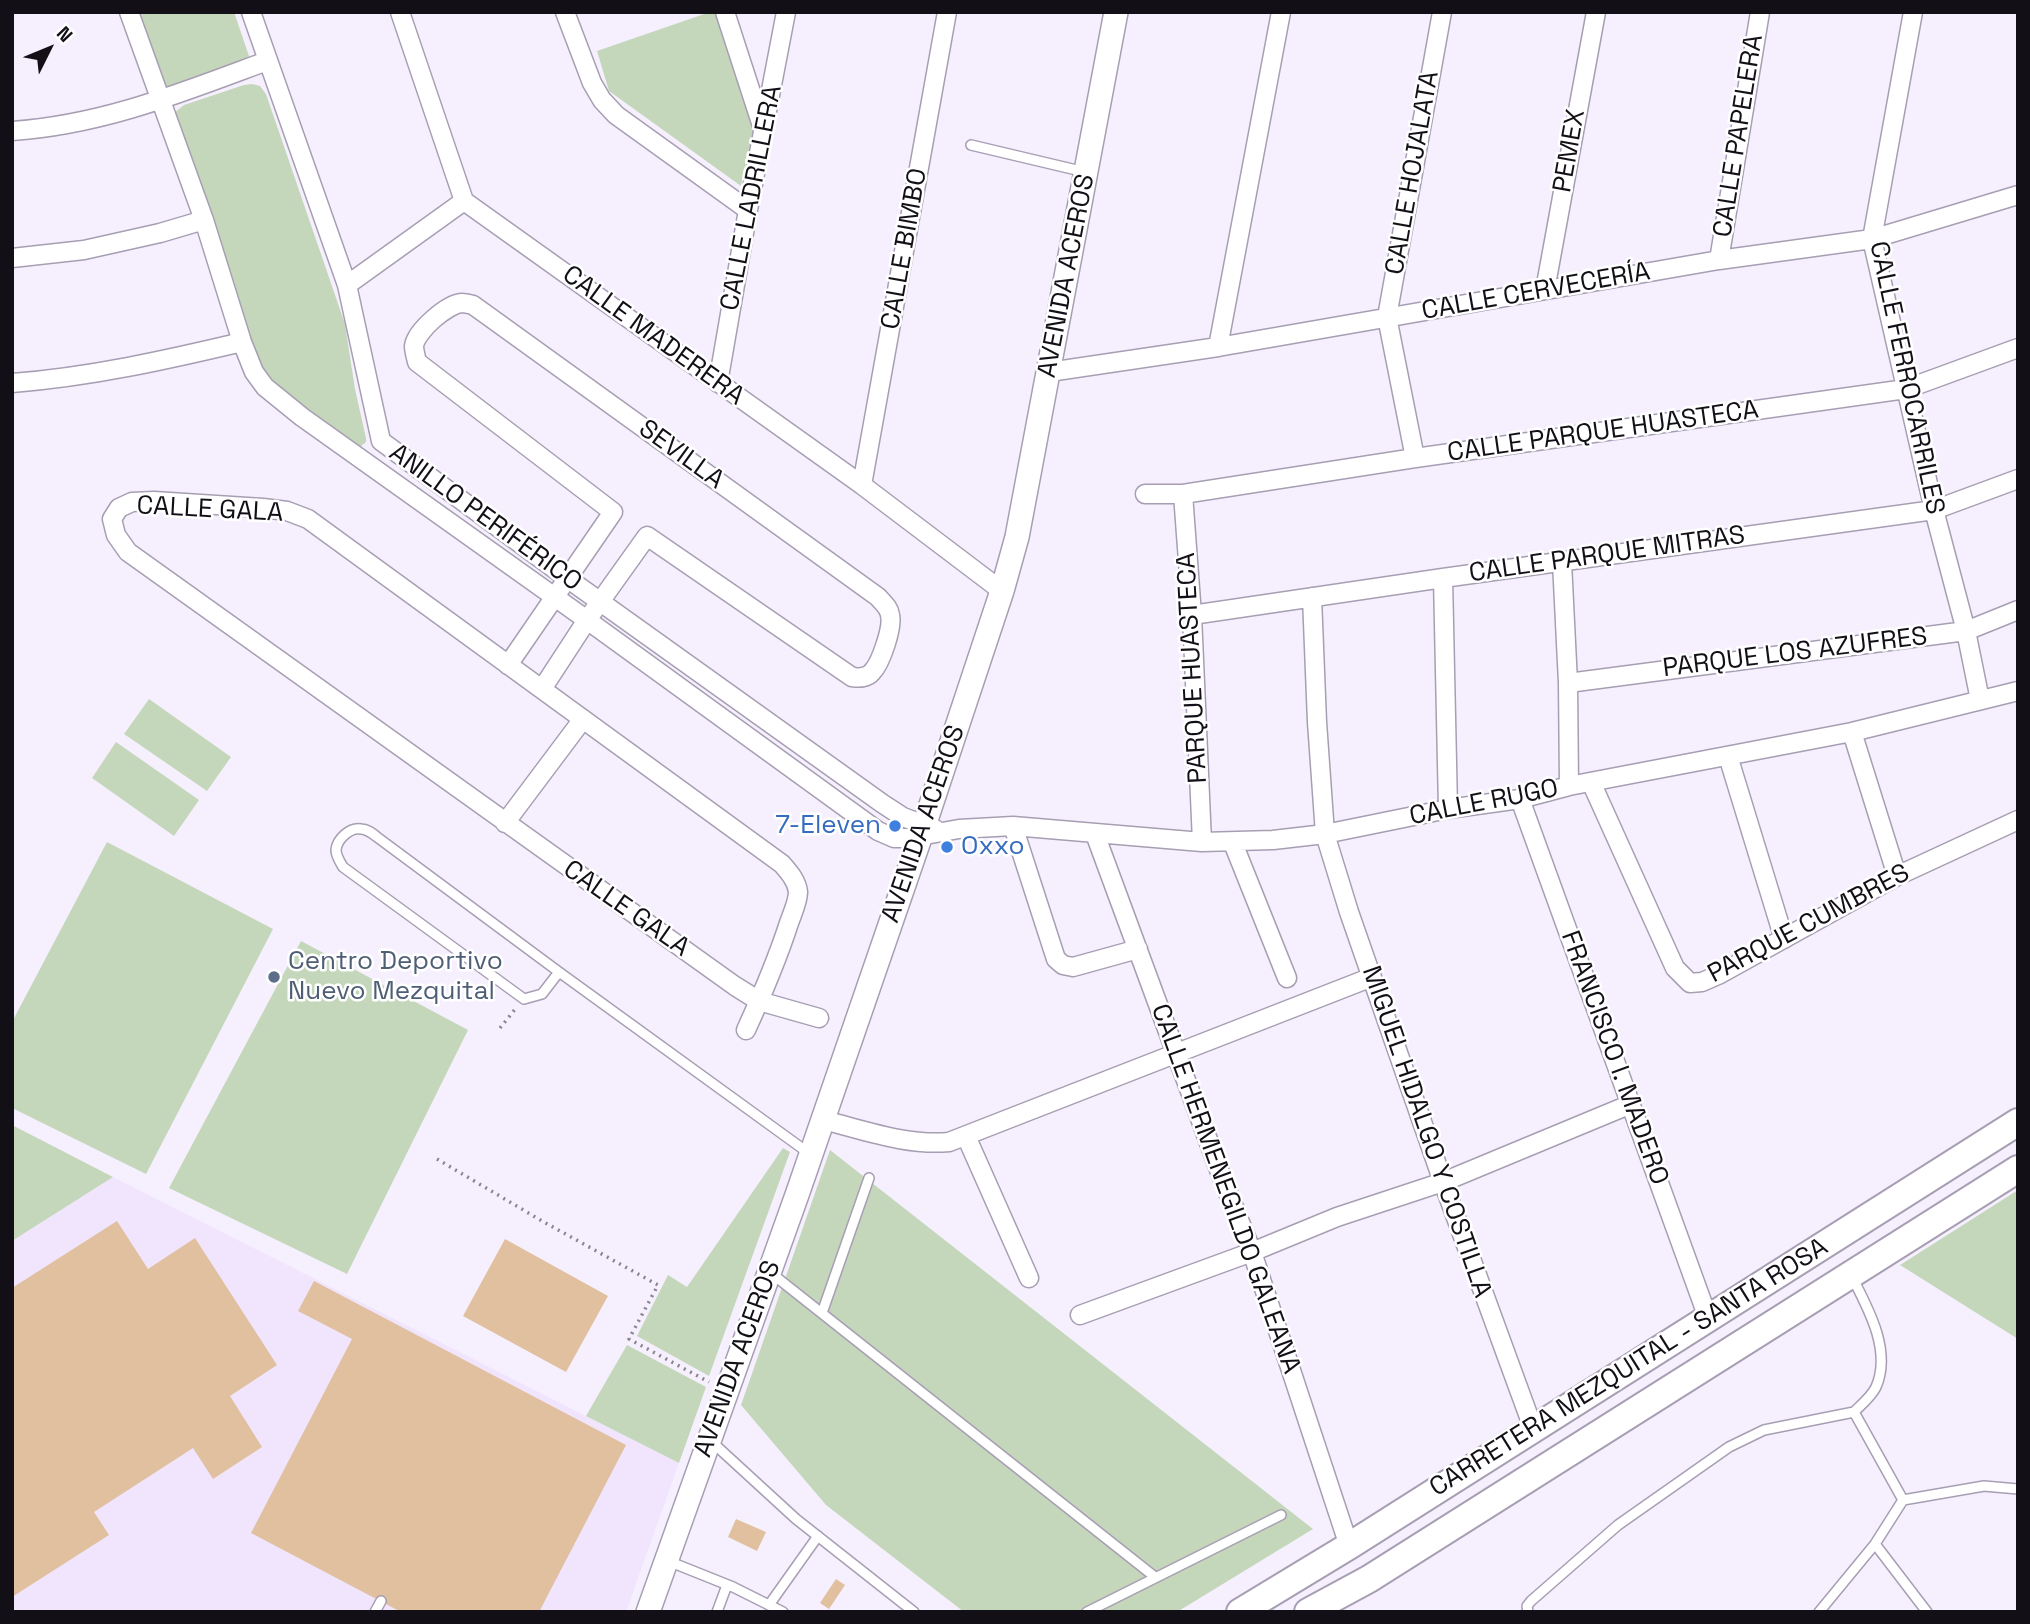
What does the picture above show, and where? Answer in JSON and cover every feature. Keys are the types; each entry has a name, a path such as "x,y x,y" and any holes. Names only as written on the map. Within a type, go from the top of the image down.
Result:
{"main road":[{"name":"CARRETERA MEZQUITAL - SANTA ROSA","path":"1240,1612 1349,1546 2018,1122"},
{"name":"CARRETERA MEZQUITAL - SANTA ROSA","path":"1308,1612 1392,1564 2018,1168"}],"street":[{"name":"ANILLO PERIFÉRICO","path":"129,12 204,220 242,342 254,372 265,387 302,417 808,778 878,831 894,838 908,838 929,831"},
{"name":"ANILLO PERIFÉRICO","path":"251,12 347,285 381,441 567,578 903,817 929,831"},
{"path":"347,285 464,201 400,12"},
{"path":"565,12 592,83 609,107 634,129 748,210"},
{"path":"725,12 764,132"},
{"name":"CALLE LADRILLERA","path":"718,383 786,12"},
{"name":"CALLE BIMBO","path":"862,485 947,12"},
{"name":"AVENIDA ACEROS","path":"648,1612 810,1154 929,831 1002,591 1017,537 1116,12"},
{"path":"1218,347 1281,12"},
{"name":"CALLE HOJALATA","path":"1415,458 1387,317 1442,12"},
{"name":"PEMEX","path":"1545,290 1596,12"},
{"name":"CALLE PAPELERA","path":"1719,260 1760,12"},
{"name":"CALLE FERROCARRILES","path":"1913,12 1872,239 1934,510 1966,631 1980,700"},
{"path":"12,131 108,116 162,100 267,61"},
{"name":"CALLE CERVECERÍA","path":"1049,372 1218,347 1719,260 1872,239 2018,195"},
{"name":"CALLE MADERERA","path":"464,201 862,485 1002,591"},
{"path":"12,258 84,250 204,220"},
{"name":"SEVILLA","path":"567,578 613,512 417,362 414,348 417,336 453,305 473,305 878,597 888,607 891,617 890,631 877,666 871,674 861,678 852,677 647,536 601,602"},
{"path":"12,383 52,380 159,361 242,342"},
{"name":"CALLE PARQUE HUASTECA","path":"1145,494 1183,494 1415,458 1906,389 2018,348"},
{"path":"364,460 381,441"},
{"name":"CALLE PARQUE MITRAS","path":"1192,615 1934,510 2018,479"},
{"name":"PARQUE HUASTECA","path":"1183,494 1192,615 1202,842"},
{"name":"CALLE GALA","path":"746,1030 759,1001 777,958 796,904 798,892 794,878 782,864 308,519 287,511 167,502 132,502 119,508 112,519 116,535 128,552 735,986 759,1001 819,1018"},
{"path":"1562,562 1568,682 1569,786"},
{"path":"508,665 567,578"},
{"path":"1443,578 1448,809"},
{"name":"MIGUEL HIDALGO Y COSTILLA","path":"1312,597 1325,834 1349,912 1443,1182 1533,1429"},
{"path":"542,689 601,602"},
{"name":"PARQUE LOS AZUFRES","path":"1568,682 1966,631 2018,610"},
{"name":"CALLE RUGO","path":"929,831 1013,826 1233,843 1325,834 1448,809 1520,799 1569,786 1852,732 2018,691"},
{"path":"505,822 583,719"},
{"path":"1852,732 1896,876"},
{"path":"1728,756 1784,939"},
{"path":"808,778 821,758"},
{"name":"PARQUE CUMBRES","path":"1591,782 1675,968 1690,983 1702,982 1896,876 2018,820"},
{"name":"FRANCISCO I. MADERO","path":"1520,799 1708,1318"},
{"path":"1013,826 1056,959 1063,965 1073,967 1138,949"},
{"name":"CALLE HERMENEGILDO GALEANA","path":"1095,834 1252,1252 1349,1546"},
{"path":"1233,843 1287,978"},
{"path":"823,1119 912,1142 949,1142 1372,977"},
{"path":"1080,1315 1252,1252 1337,1217 1443,1182 1631,1104"},
{"path":"966,1136 1029,1278"}],"lane":[{"path":"971,145 1086,172"},
{"path":"559,972 542,994 524,999 343,867 336,849 340,840 355,829 371,832 810,1154"},
{"path":"822,1312 869,1178"},
{"path":"769,1272 1155,1577"},
{"path":"1528,1612 1527,1606 1531,1601 1618,1525 1730,1447 1764,1430 1854,1412 1875,1388 1880,1366 1880,1343 1850,1274"},
{"path":"1854,1412 1903,1500"},
{"path":"709,1439 787,1511 915,1612"},
{"path":"1819,1612 1875,1544 1903,1500 1984,1486 2018,1489"},
{"path":"1087,1612 1281,1515"},
{"path":"769,1605 818,1536"},
{"path":"1875,1544 1927,1612"},
{"path":"666,1560 783,1612"},
{"path":"717,1612 727,1585"},
{"path":"375,1612 381,1601"}],"path":[{"path":"500,1028 524,999"},
{"path":"437,1159 658,1285 629,1339 726,1392"}],"shaded area":[{"path":"113,1177 679,1463 626,1612 12,1612 12,1241"}],"green space":[{"path":"134,12 234,12 250,59 162,90"},
{"path":"716,12 754,126 741,186 609,91 597,51"},
{"path":"252,84 260,86 266,94 345,324 366,438 366,442 360,447 352,445 260,373 174,113 184,105"},
{"path":"149,699 231,757 207,791 124,734"},
{"path":"116,742 199,800 174,836 92,778"},
{"path":"107,842 273,929 146,1174 12,1108 12,1022"},
{"path":"301,941 468,1030 347,1274 169,1188"},
{"path":"12,1125 113,1177 12,1241"},
{"path":"783,1148 790,1152 709,1376 637,1336 668,1275 687,1287"},
{"path":"830,1150 1313,1529 1177,1612 964,1612 826,1505 741,1405"},
{"path":"2018,1190 2018,1339 1900,1265"},
{"path":"627,1345 706,1387 679,1463 586,1416"}],"building":[{"path":"117,1221 148,1269 195,1238 277,1365 230,1396 262,1447 213,1479 193,1448 94,1512 109,1535 12,1597 12,1288"},
{"path":"505,1239 608,1296 566,1372 463,1316"},
{"path":"314,1281 626,1445 539,1612 401,1612 251,1533 352,1339 298,1311"},
{"path":"736,1519 766,1532 757,1551 728,1537"},
{"path":"836,1579 845,1585 829,1609 820,1603"}],"place":[{"name":"7-Eleven","path":"895,826"},
{"name":"Oxxo","path":"947,847"},
{"name":"Centro Deportivo Nuevo Mezquital","path":"274,977"}]}
